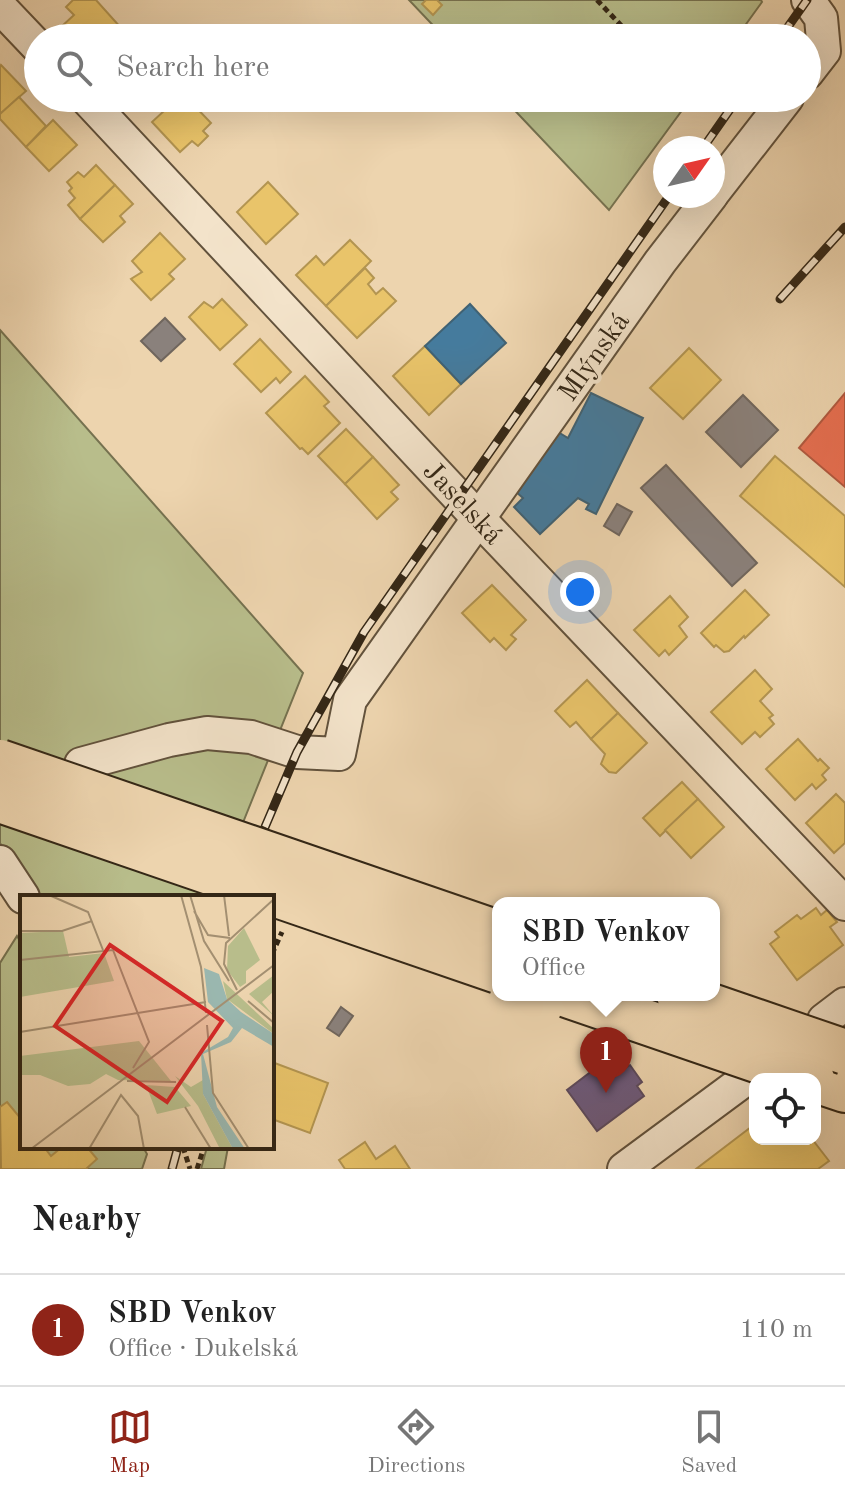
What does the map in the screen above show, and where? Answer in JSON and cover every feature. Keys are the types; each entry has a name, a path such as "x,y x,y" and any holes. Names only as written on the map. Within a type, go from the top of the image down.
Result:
{"highway":[{"path":"0,762 492,931"},
{"path":"0,800 492,969"},
{"path":"584,1001 793,1073"},
{"path":"710,1001 838,1026"},
{"path":"821,1082 845,1090"}],"street":[{"path":"808,0 821,18 824,51 821,55"},
{"path":"0,7 24,32"},
{"name":"Jaselská","path":"99,112 479,519 845,904"},
{"name":"Mlýnská","path":"725,178 776,112"},
{"name":"Mlýnská","path":"81,764 207,733 251,737 297,752 339,754 350,700 660,262 702,208"},
{"path":"0,862 22,895"},
{"path":"624,1169 743,1081"}],"path":[{"path":"597,0 620,24"},
{"path":"274,950 286,924"},
{"path":"184,1149 190,1169"},
{"path":"197,1169 203,1149"}],"green space":[{"path":"409,0 762,2 746,24 432,24"},
{"path":"516,112 681,112 663,136 653,136 653,150 609,210"},
{"path":"0,330 303,673 238,835 221,895 35,895 0,843"},
{"path":"17,936 20,941 20,1149 144,1149 147,1154 142,1169 0,1169 0,963"},
{"path":"206,1149 228,1149 224,1169 201,1169"}],"building: Homes":[{"path":"73,0 96,0 118,24 64,24 74,15 66,7"},
{"path":"426,0 437,0 442,5 433,15 422,4"},
{"path":"0,67 24,89 24,93 0,114"},
{"path":"19,97 24,102 24,112 33,112 46,126 26,147 0,119 0,114"},
{"path":"163,112 200,112 211,123 203,131 208,136 198,146 192,141 180,152 152,122"},
{"path":"53,120 77,145 49,171 26,147"},
{"path":"96,165 115,185 80,219 68,205 75,198 67,182 78,172 84,177"},
{"path":"268,182 298,214 266,244 237,212"},
{"path":"115,185 133,204 120,216 125,222 103,242 80,219"},
{"path":"160,233 185,259 169,274 174,279 151,300 131,279 142,272 132,261"},
{"path":"350,240 371,261 326,306 296,275 316,256 324,265"},
{"path":"365,268 374,278 368,284 376,294 383,288 396,301 357,338 326,306"},
{"path":"222,299 247,325 220,350 189,317 204,302 213,308"},
{"path":"260,339 291,372 280,383 276,378 261,392 234,364"},
{"path":"425,346 461,384 429,415 393,376"},
{"path":"689,348 721,380 683,419 650,388"},
{"path":"305,376 329,402 324,406 340,423 308,454 266,413"},
{"path":"346,429 373,457 345,484 318,456"},
{"path":"775,456 845,516 845,587 740,496"},
{"path":"373,457 399,485 391,492 398,499 377,519 345,484"},
{"path":"492,585 526,620 511,635 516,639 506,650 494,638 490,642 462,613"},
{"path":"745,590 769,615 745,638 724,652 716,645 714,647 701,633"},
{"path":"670,596 688,617 679,626 687,637 669,655 665,650 659,656 634,630"},
{"path":"755,670 772,689 760,701 773,715 769,718 774,724 760,737 755,732 742,744 711,712"},
{"path":"587,680 618,713 591,739 576,722 570,727 555,711"},
{"path":"618,713 647,743 616,773 609,772 601,764 605,754 591,739"},
{"path":"798,739 818,761 820,759 829,768 822,775 826,780 816,789 812,784 795,800 766,769"},
{"path":"682,782 698,799 660,836 643,818"},
{"path":"836,794 845,803 845,843 834,853 806,823"},
{"path":"698,799 724,827 691,858 665,830"},
{"path":"816,908 821,915 827,910 837,922 830,927 843,945 797,980 770,944 779,937 775,932 797,915 801,919"},
{"path":"274,1063 328,1083 310,1133 274,1120"},
{"path":"7,1102 20,1118 20,1149 46,1149 51,1156 60,1149 89,1149 97,1159 86,1169 1,1169 0,1107"},
{"path":"749,1129 749,1145 817,1145 829,1161 818,1169 696,1169"},
{"path":"365,1142 376,1159 395,1146 410,1169 345,1169 339,1160"}],"building: Shops":[{"path":"845,393 845,487 799,448"}],"building: Offices":[{"path":"613,1055 624,1069 630,1065 642,1082 637,1086 644,1096 597,1131 567,1090"}],"building: Public":[{"path":"470,304 506,343 461,384 425,346"},
{"path":"591,393 643,418 596,514 586,509 589,504 578,498 540,534 514,507 523,498 514,490 558,432 568,438"}],"building: Industry":[{"path":"165,318 185,339 161,361 141,341"},
{"path":"743,395 778,430 741,467 706,432"},
{"path":"666,465 757,563 732,586 641,488"},
{"path":"617,504 632,512 619,535 604,526"},
{"path":"341,1007 353,1016 339,1036 327,1028"}],"railway":[{"path":"790,24 807,0"},
{"path":"711,136 728,112"},
{"path":"265,827 297,752 364,632 661,208"},
{"path":"780,299 845,227"},
{"path":"172,1169 177,1149"}],"place":[{"name":"SBD Venkov","path":"606,1093"}]}
